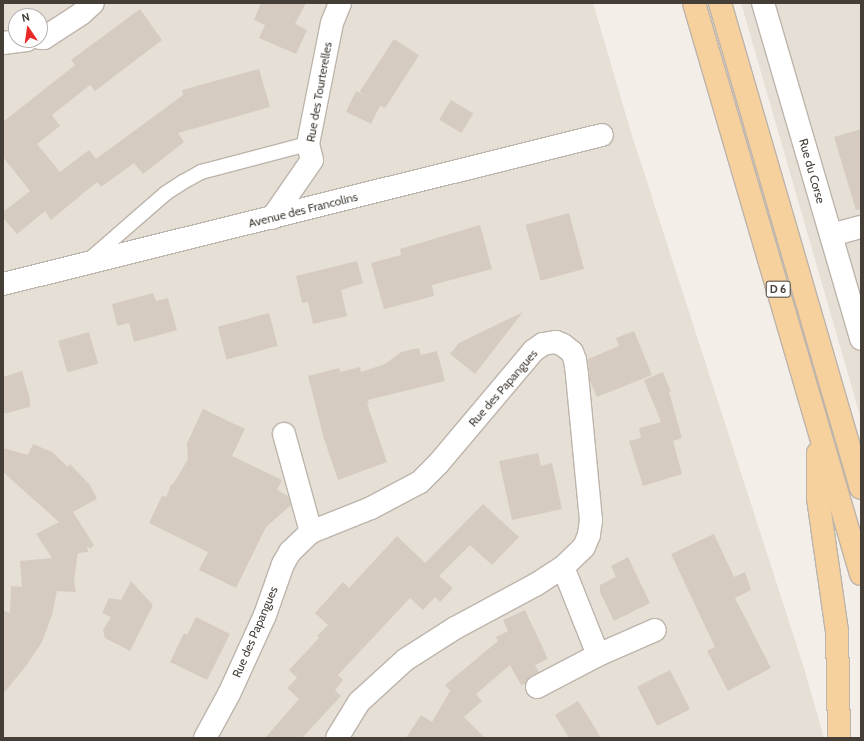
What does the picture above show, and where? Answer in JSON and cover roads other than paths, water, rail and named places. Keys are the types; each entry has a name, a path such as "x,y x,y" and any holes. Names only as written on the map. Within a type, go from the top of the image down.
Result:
{"main road":[{"name":"D 6","path":"694,3 861,574"},
{"name":"D 6","path":"720,3 861,488"},
{"path":"818,427 818,498 837,631 839,738"}],"street":[{"path":"48,35 81,14 93,3"},
{"name":"Rue des Tourterelles","path":"272,218 312,160 308,144 332,23 340,3"},
{"name":"Rue du Corse","path":"763,3 861,339"},
{"name":"Avenue des Francolins","path":"3,284 602,135"},
{"path":"831,235 861,227"},
{"name":"Rue des Papangues","path":"205,738 229,694 265,615 283,564 290,552 311,532 371,508 420,482 438,464 533,351 543,344 556,342 563,345 572,352 575,360 591,520 589,535 584,547 563,567 535,585 455,628 405,660 359,702 337,738"},
{"path":"284,434 311,532"},
{"path":"563,567 598,655"},
{"path":"537,687 598,655 655,630"}],"lane":[{"path":"85,264 166,193 201,172 308,144"}]}
